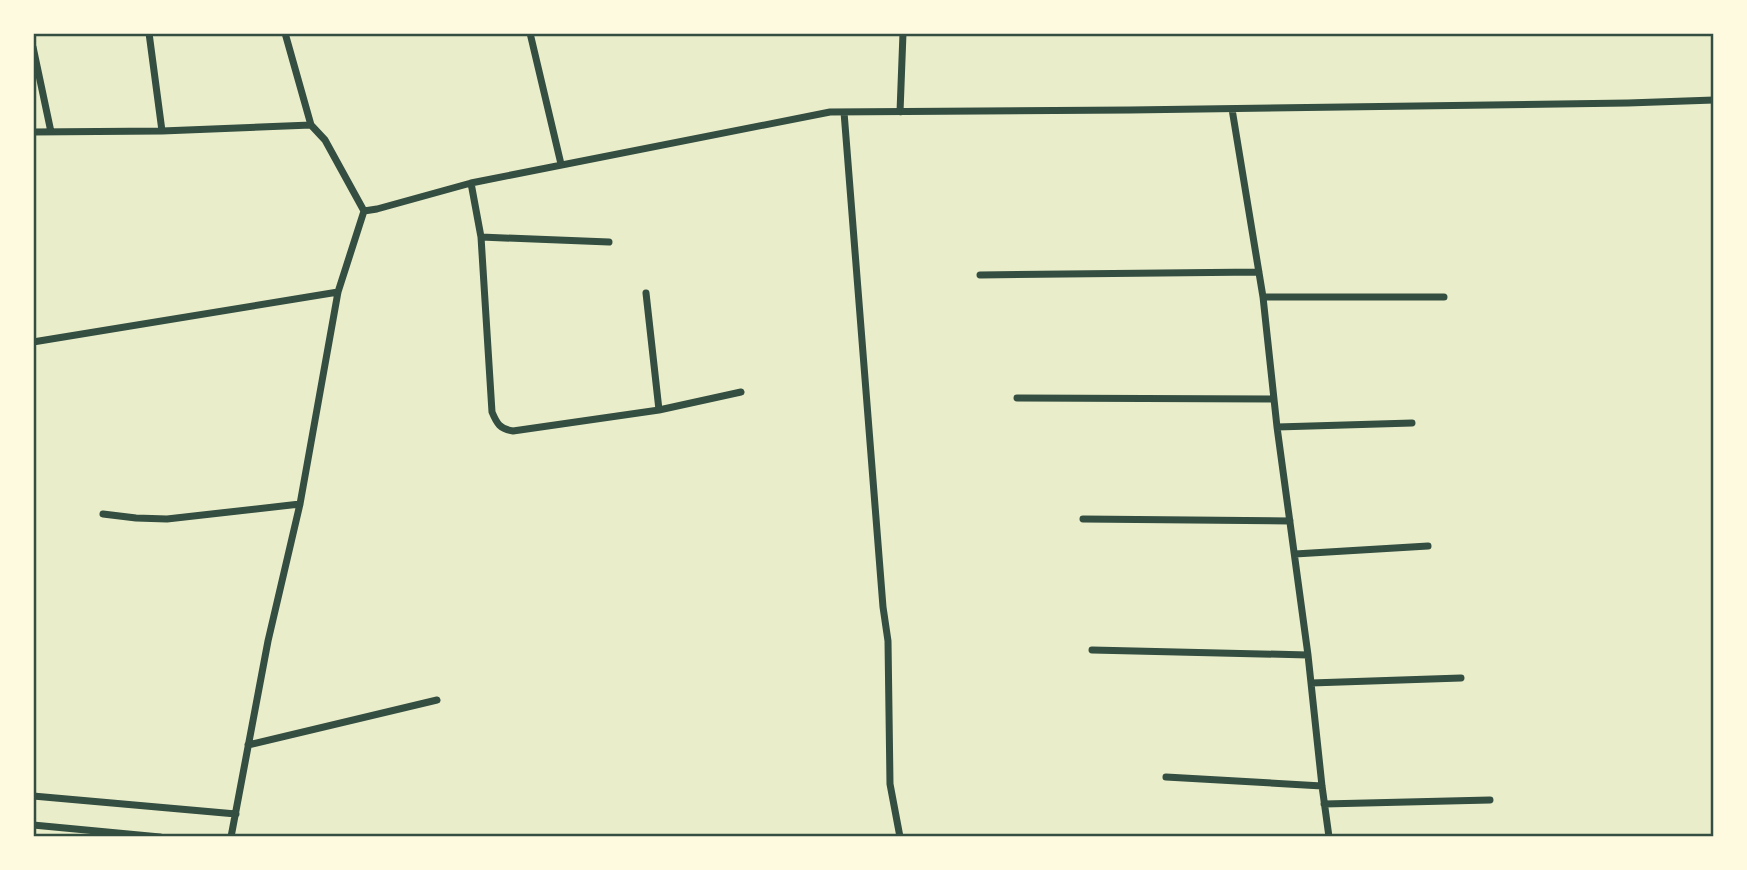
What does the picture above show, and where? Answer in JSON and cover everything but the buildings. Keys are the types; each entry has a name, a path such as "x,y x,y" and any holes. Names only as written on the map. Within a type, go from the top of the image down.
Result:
{"street":[{"path":"149,33 162,131"},
{"path":"231,837 268,640 300,504 338,292 364,211 325,140 312,125 285,33"},
{"path":"530,33 561,164"},
{"path":"900,112 903,33"},
{"path":"33,47 51,132"},
{"path":"364,211 471,183 830,112 1232,109 1714,100"},
{"path":"1232,109 1263,297 1329,837"},
{"path":"844,112 883,607 888,641 890,784 900,837"},
{"path":"33,132 162,131 312,125"},
{"path":"471,183 481,237 492,412 496,423 502,429 513,431 659,410 741,392"},
{"path":"481,237 609,242"},
{"path":"980,275 1259,272"},
{"path":"33,342 338,292"},
{"path":"646,293 659,410"},
{"path":"1263,297 1444,297"},
{"path":"1017,398 1274,399"},
{"path":"1277,427 1412,423"},
{"path":"103,514 167,520 300,504"},
{"path":"1083,519 1290,521"},
{"path":"1294,554 1428,546"},
{"path":"1092,650 1308,655"},
{"path":"1311,683 1461,678"},
{"path":"248,745 437,700"},
{"path":"1166,777 1322,786"},
{"path":"33,796 236,814"},
{"path":"1324,804 1490,800"},
{"path":"33,825 160,837"}]}
